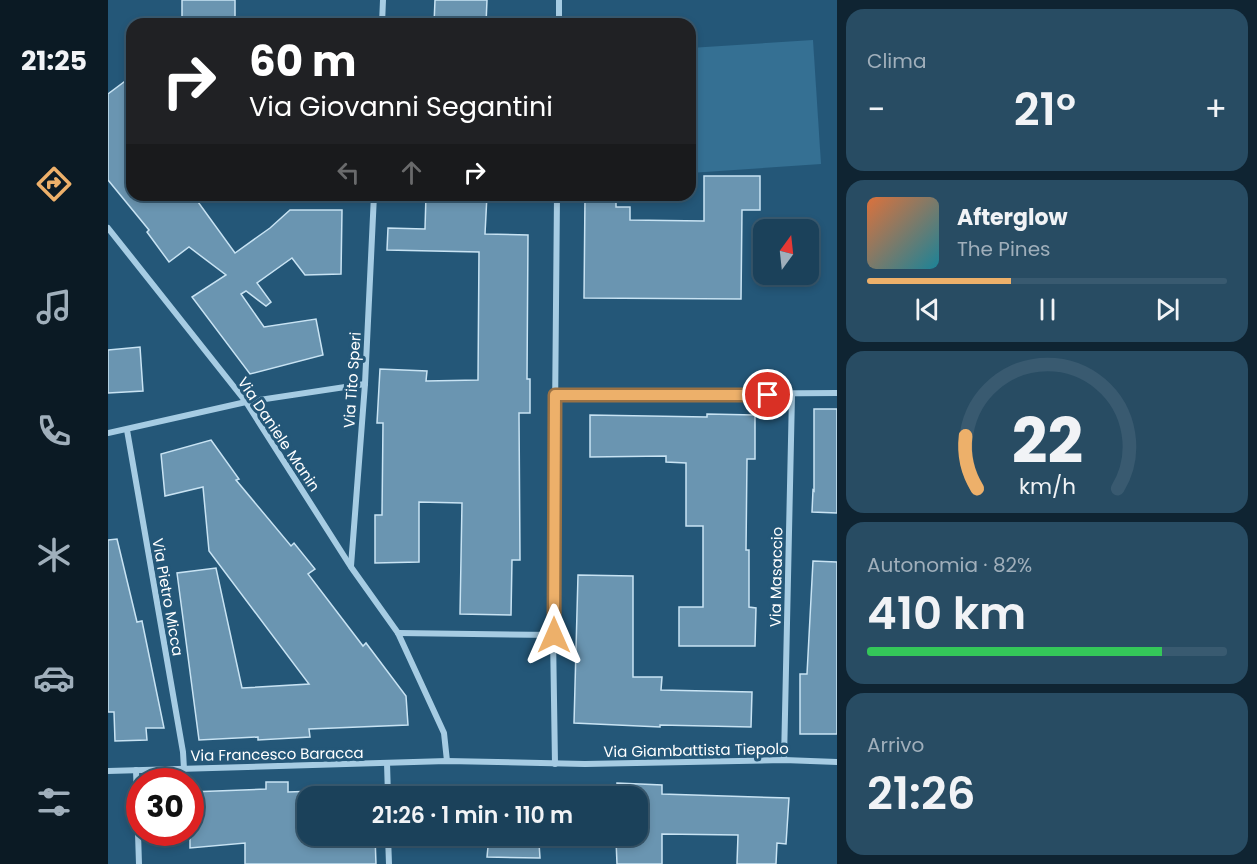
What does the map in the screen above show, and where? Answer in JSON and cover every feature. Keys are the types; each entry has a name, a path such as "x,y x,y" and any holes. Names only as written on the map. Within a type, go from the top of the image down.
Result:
{"street":[{"path":"382,18 383,0"},
{"path":"559,0 559,18"},
{"name":"Via Tito Speri","path":"351,567 365,384 374,201"},
{"path":"555,764 557,201"},
{"name":"Via Daniele Manin","path":"108,228 246,402 351,567 398,633 444,733 447,761"},
{"path":"108,434 246,402 365,384"},
{"path":"555,395 837,393"},
{"name":"Via Masaccio","path":"784,760 792,395"},
{"name":"Via Pietro Micca","path":"127,430 184,768"},
{"path":"398,633 554,635"},
{"name":"Via Giambattista Tiepolo","path":"447,761 555,764 784,760 837,762"},
{"name":"Via Francesco Baracca","path":"204,768 447,761"},
{"path":"387,763 388,786"},
{"name":"Via Francesco Baracca","path":"108,771 126,770"},
{"path":"138,846 139,864"},
{"path":"388,846 389,864"}],"shaded area":[{"path":"813,40 821,164 696,173 696,48"}],"building":[{"path":"182,0 235,0 235,18 182,18"},
{"path":"435,0 487,0 486,18 434,18"},
{"path":"126,80 126,201 197,201 235,253 270,228 290,210 342,210 341,274 305,275 292,258 257,283 271,302 266,306 246,291 241,294 264,327 316,319 323,355 250,374 192,297 226,275 189,247 169,262 147,232 149,230 108,180 108,94"},
{"path":"704,176 760,176 760,210 742,210 741,299 584,298 585,201 616,201 616,207 630,207 630,220 704,221"},
{"path":"426,201 487,201 485,234 528,235 527,379 530,379 530,413 519,413 520,560 512,560 511,615 460,614 462,503 419,502 419,562 375,563 375,515 382,515 383,423 377,423 380,369 427,371 426,381 478,380 479,252 387,250 388,228 425,229"},
{"path":"140,347 143,391 108,393 108,350"},
{"path":"814,409 837,409 837,513 812,512"},
{"path":"707,414 755,415 755,459 747,459 746,550 749,550 749,607 756,608 755,646 679,646 679,607 703,607 703,526 686,526 686,463 666,462 666,456 590,457 590,415 707,417"},
{"path":"211,440 239,479 236,480 291,546 294,543 315,569 308,574 363,646 366,643 406,696 408,725 309,729 310,737 199,740 177,573 216,568 242,688 309,684 209,551 203,487 165,496 161,454"},
{"path":"117,539 137,622 142,621 164,728 146,728 147,740 115,741 114,712 108,712 108,540"},
{"path":"813,561 837,562 837,734 800,734 800,674 807,674"},
{"path":"578,575 633,576 633,677 662,677 661,690 752,692 751,727 660,725 660,727 574,723"},
{"path":"266,782 288,782 288,792 297,792 297,846 375,846 376,864 245,864 245,843 190,848 190,846 204,846 204,791 266,789"},
{"path":"617,783 662,785 662,794 789,798 786,844 777,843 776,864 737,864 738,835 662,834 662,864 617,864 616,846 648,846 648,786 617,786"},
{"path":"493,785 538,785 538,786"},
{"path":"488,846 539,846 540,858 487,857"}],"route":[{"path":"554,635 555,395 768,395"}]}
